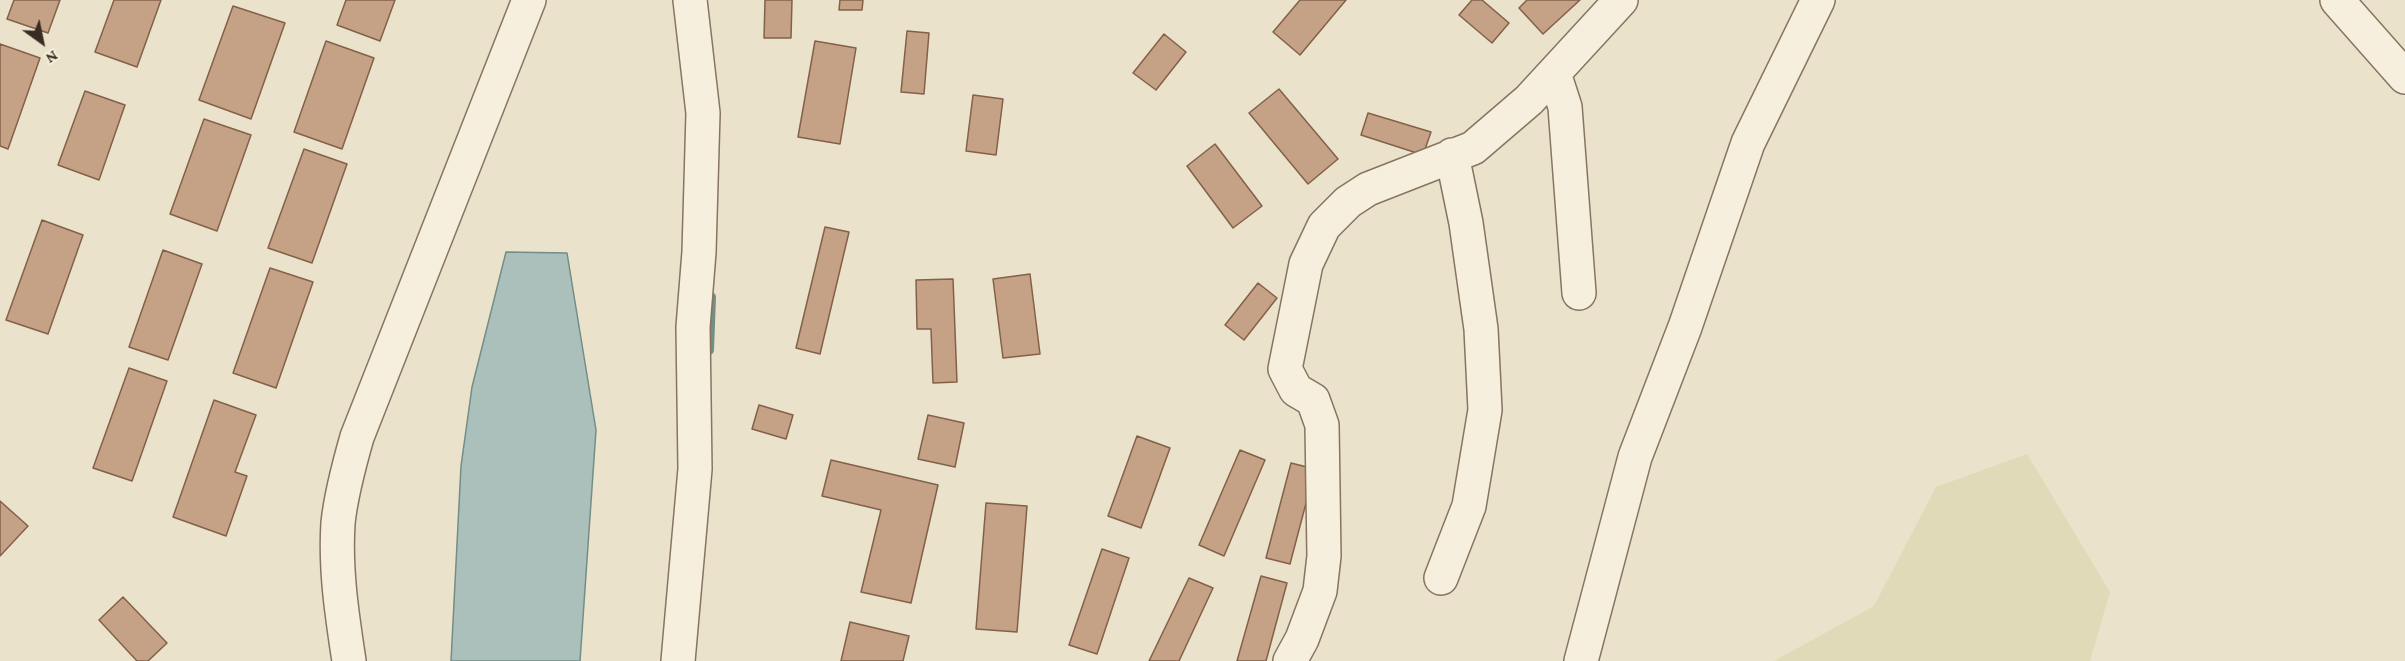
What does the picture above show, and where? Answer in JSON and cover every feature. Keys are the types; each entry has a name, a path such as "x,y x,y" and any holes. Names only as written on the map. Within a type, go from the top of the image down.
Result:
{"street":[{"path":"349,661 340,606 337,565 338,522 345,481 357,437 529,0"},
{"path":"678,661 694,469 693,327 699,252 704,113 690,0"},
{"path":"1290,661 1302,639 1320,591 1324,556 1322,425 1313,400 1296,390 1285,369 1306,264 1324,226 1348,202 1368,189 1473,148 1529,100 1621,0"},
{"path":"1581,661 1635,457 1685,327 1748,143 1818,0"},
{"path":"2337,0 2405,76"},
{"path":"1554,73 1565,107 1579,293"},
{"path":"1441,578 1469,506 1485,410 1481,329 1466,223 1452,155"}],"shaded area":[{"path":"2027,454 2110,592 2090,661 1774,661 1874,606 1936,487"}],"water":[{"path":"506,252 567,253 596,430 580,661 451,661 461,466 472,387"}],"building":[{"path":"14,0 60,0 48,33 7,19"},
{"path":"114,0 161,0 137,67 95,52"},
{"path":"346,0 395,0 380,41 337,25"},
{"path":"765,0 792,0 791,38 764,38"},
{"path":"840,0 863,0 862,10 839,10"},
{"path":"1300,0 1346,0 1300,55 1273,32"},
{"path":"1472,0 1482,0 1509,23 1492,43 1459,15"},
{"path":"1527,0 1580,0 1543,34 1519,8"},
{"path":"233,6 285,23 251,119 199,100"},
{"path":"907,31 929,33 924,94 901,92"},
{"path":"1164,34 1186,52 1156,90 1133,73"},
{"path":"326,41 374,58 342,149 294,132"},
{"path":"815,41 856,48 840,144 798,137"},
{"path":"0,44 40,58 8,149 0,146"},
{"path":"1279,89 1338,159 1308,184 1249,113"},
{"path":"85,91 125,105 99,180 58,165"},
{"path":"973,95 1003,99 996,155 966,151"},
{"path":"1368,113 1431,132 1423,155 1361,135"},
{"path":"204,119 251,135 217,231 170,214"},
{"path":"1215,144 1262,206 1233,228 1187,166"},
{"path":"304,149 347,164 312,263 268,248"},
{"path":"42,220 83,235 48,334 6,320"},
{"path":"825,227 849,232 820,354 796,348"},
{"path":"163,250 202,264 168,360 129,347"},
{"path":"270,268 313,282 276,388 233,373"},
{"path":"1030,274 1040,354 1003,358 993,279"},
{"path":"953,279 957,382 933,383 931,329 917,329 916,280"},
{"path":"1258,283 1277,298 1244,340 1225,325"},
{"path":"129,368 167,381 132,481 93,468"},
{"path":"214,400 256,415 235,472 247,476 226,536 173,517"},
{"path":"759,405 793,415 786,439 752,429"},
{"path":"928,415 964,423 955,467 918,459"},
{"path":"1137,436 1170,448 1141,528 1108,516"},
{"path":"1240,450 1265,460 1224,556 1199,545"},
{"path":"831,460 938,485 911,603 861,592 881,510 822,496"},
{"path":"1291,463 1315,469 1290,564 1266,558"},
{"path":"0,501 28,526 0,556"},
{"path":"986,503 1027,506 1017,632 976,629"},
{"path":"1102,549 1129,558 1097,654 1069,645"},
{"path":"1261,576 1287,583 1266,661 1237,661"},
{"path":"1189,578 1213,588 1179,661 1149,661"},
{"path":"123,597 167,643 148,661 137,661 99,620"},
{"path":"850,622 909,636 903,661 841,661"}],"waterway":[{"path":"709,350 711,297"}]}
